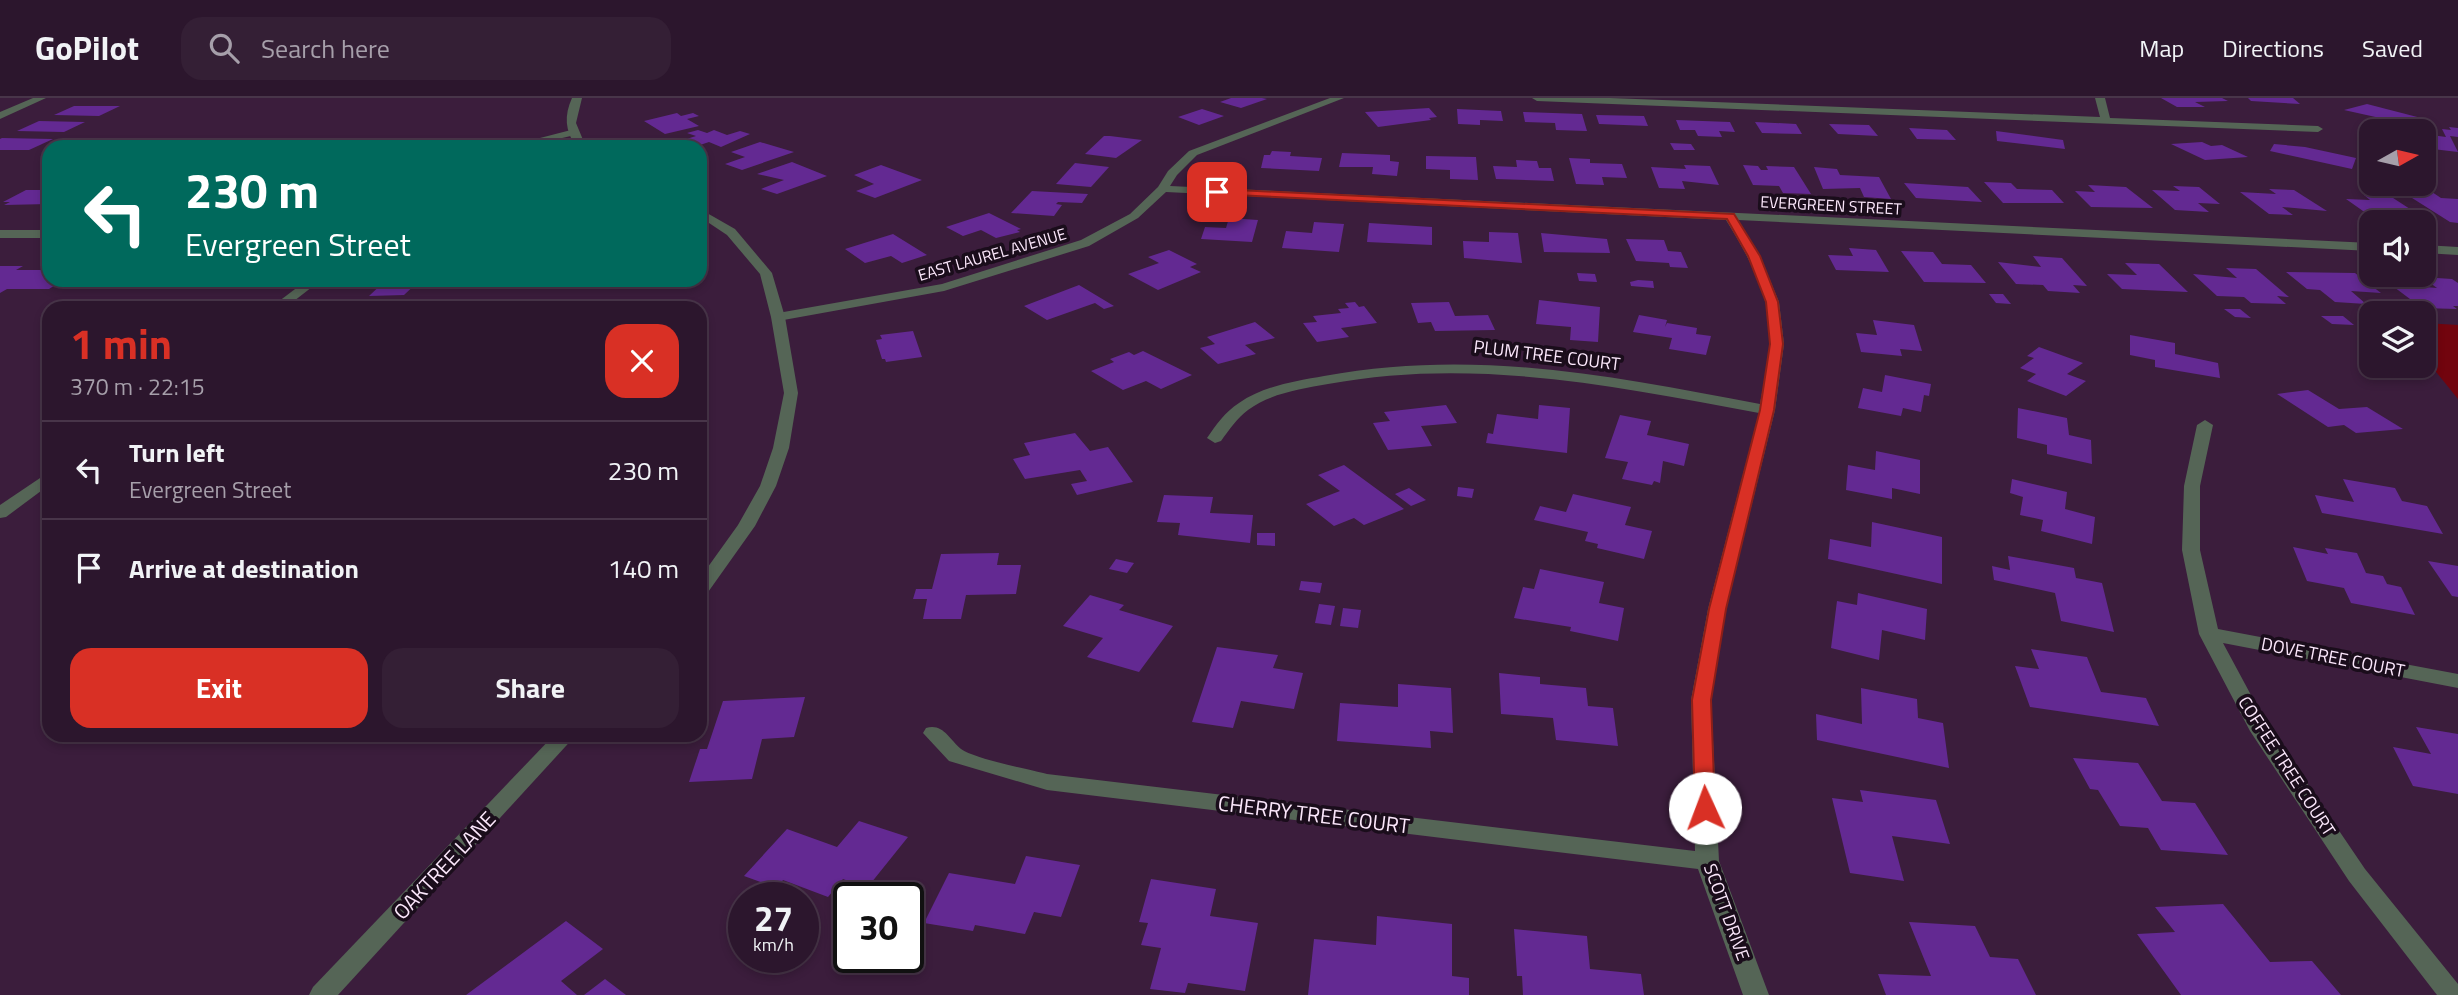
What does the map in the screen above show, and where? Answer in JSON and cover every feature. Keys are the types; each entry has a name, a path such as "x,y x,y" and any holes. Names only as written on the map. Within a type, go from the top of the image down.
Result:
{"street":[{"path":"0,116 41,98"},
{"path":"576,140 571,133 571,109 577,98"},
{"name":"EAST LAUREL AVENUE","path":"778,317 944,287 1085,243 1134,216 1163,189 1172,173 1193,153 1339,98"},
{"path":"1537,98 2318,129"},
{"path":"1836,98 1846,109"},
{"path":"2100,98 2106,121"},
{"path":"540,140 571,133"},
{"name":"EVERGREEN STREET","path":"1163,189 2359,246"},
{"name":"SCOTT DRIVE","path":"1730,216 1754,256 1772,302 1777,344 1767,410 1717,609 1702,700 1707,862 1756,995"},
{"path":"707,217 731,232 766,273 778,317 791,393 781,448 768,486 746,526 707,581"},
{"path":"0,234 42,234"},
{"path":"2436,250 2458,251"},
{"path":"286,301 306,287"},
{"name":"PLUM TREE COURT","path":"1214,438 1236,412 1270,392 1333,377 1398,367 1459,365 1520,368 1592,377 1767,410"},
{"name":"COFFEE TREE COURT","path":"2205,425 2192,486 2191,550 2209,634 2257,726 2357,875 2452,995"},
{"path":"0,513 42,482"},
{"name":"DOVE TREE COURT","path":"2209,634 2458,681"},
{"name":"CHERRY TREE COURT","path":"933,733 956,756 1047,782 1707,862"},
{"name":"OAKTREE LANE","path":"322,995 559,742"}],"shaded area":[{"path":"2436,324 2458,325 2458,399 2436,372"}],"building":[{"path":"1231,98 1267,99 1241,108 1220,102"},
{"path":"2161,98 2222,98 2228,101 2195,102 2205,107 2177,107"},
{"path":"2248,98 2293,98 2300,104 2251,101"},
{"path":"2367,104 2425,119 2384,119 2344,110"},
{"path":"74,106 120,106 99,116 54,115"},
{"path":"1429,108 1437,117 1378,127 1365,112"},
{"path":"1202,109 1224,116 1199,125 1178,117"},
{"path":"1457,109 1501,111 1503,121 1480,120 1480,125 1458,124"},
{"path":"1523,112 1582,114 1587,131 1556,130 1555,123 1525,122"},
{"path":"677,113 681,116 693,113 699,116 687,119 699,126 665,134 644,121"},
{"path":"1596,115 1644,116 1648,126 1599,124"},
{"path":"1676,120 1730,122 1735,132 1719,131 1722,137 1698,136 1695,130 1680,130"},
{"path":"39,121 85,122 64,132 17,131"},
{"path":"1755,122 1796,124 1802,134 1762,133"},
{"path":"1829,124 1869,125 1878,136 1838,134"},
{"path":"2449,127 2458,128 2458,137 2450,136 2458,152 2436,149 2436,136 2446,137 2442,129 2451,130"},
{"path":"1909,128 1947,130 1956,140 1917,139"},
{"path":"698,130 707,133 714,130 727,135 740,131 750,134 721,147 707,143 707,140 683,140 696,136 687,133"},
{"path":"1996,131 2063,140 2065,149 1997,141"},
{"path":"1104,136 1142,140 1116,158 1085,154"},
{"path":"2,138 53,139 42,140 42,144 29,150 0,150"},
{"path":"760,142 794,152 742,170 725,164 745,157 731,152"},
{"path":"2202,142 2211,146 2222,145 2248,157 2205,160 2171,144"},
{"path":"1670,143 1691,144 1695,150 1674,150"},
{"path":"2274,144 2305,147 2356,158 2352,169 2270,151"},
{"path":"1272,151 1291,152 1290,156 1322,158 1319,171 1261,168 1264,155 1270,155"},
{"path":"1342,153 1390,155 1390,161 1399,162 1397,176 1372,174 1373,167 1339,167"},
{"path":"1426,156 1476,157 1478,180 1450,179 1450,170 1426,169"},
{"path":"1569,158 1590,159 1590,163 1622,164 1627,178 1602,177 1604,185 1576,184"},
{"path":"1516,160 1537,161 1539,168 1551,168 1554,181 1496,179 1493,166 1517,167"},
{"path":"792,162 827,176 777,194 761,189 784,180 757,174"},
{"path":"1075,163 1109,167 1091,187 1056,184"},
{"path":"881,165 922,180 875,198 856,191 874,184 854,175"},
{"path":"1684,165 1710,166 1719,185 1682,181 1685,189 1659,188 1651,167 1686,169"},
{"path":"1743,165 1758,166 1761,170 1768,170 1766,166 1794,167 1811,194 1783,193 1779,186 1753,185"},
{"path":"1814,167 1837,169 1840,175 1879,177 1891,199 1864,197 1860,188 1823,189"},
{"path":"1984,182 2011,183 2017,189 2052,190 2064,203 2003,203"},
{"path":"1904,183 1968,187 1982,202 1916,198"},
{"path":"2088,185 2126,187 2153,208 2091,207 2075,191 2095,192"},
{"path":"2173,186 2199,187 2220,204 2198,203 2209,212 2175,210 2152,190 2180,191"},
{"path":"2269,189 2294,190 2327,211 2282,207 2293,215 2269,214 2240,192 2276,194"},
{"path":"26,190 42,190 42,204 4,205 10,202 3,202"},
{"path":"1032,191 1088,194 1082,203 1058,202 1056,204 1062,205 1054,216 1011,213"},
{"path":"2436,195 2441,198 2458,199 2458,223 2450,222 2436,213 2436,210 2431,210 2409,196"},
{"path":"2365,196 2390,196 2412,210 2362,210 2346,199 2370,200"},
{"path":"989,213 1021,229 1017,230 1020,232 996,238 981,230 963,236 946,227"},
{"path":"1229,218 1258,220 1252,242 1201,239 1205,227 1226,228"},
{"path":"1314,222 1344,224 1339,252 1282,248 1286,231 1312,233"},
{"path":"1369,223 1432,227 1432,245 1367,242"},
{"path":"1489,232 1518,233 1522,263 1464,258 1463,241 1489,242"},
{"path":"1541,233 1607,239 1610,253 1544,252"},
{"path":"893,234 927,255 902,263 891,256 865,263 845,249"},
{"path":"1626,239 1664,240 1668,251 1681,252 1688,268 1670,267 1669,263 1636,261"},
{"path":"1849,248 1876,250 1889,272 1836,270 1828,255 1853,256"},
{"path":"1169,250 1197,264 1190,267 1201,272 1158,290 1128,274 1159,263 1148,257"},
{"path":"1901,251 1933,252 1942,264 1971,265 1986,283 1924,282"},
{"path":"2033,256 2062,258 2087,286 2073,285 2080,293 2048,291 2043,285 2016,284 1998,262 2041,267"},
{"path":"2125,263 2159,264 2188,292 2122,289 2107,274 2137,275"},
{"path":"0,266 23,266 16,270 42,270 42,287 52,287 7,289 0,293"},
{"path":"2226,268 2256,269 2289,297 2277,296 2286,304 2251,303 2244,297 2217,296 2193,274 2237,278"},
{"path":"2286,272 2355,273 2359,276 2359,287 2373,287 2381,293 2351,291 2363,301 2359,304 2335,302 2320,290 2307,289"},
{"path":"1577,273 1595,274 1597,282 1579,281"},
{"path":"2436,278 2452,279 2458,283 2458,306 2453,306 2457,309 2436,308 2436,301 2413,301 2394,287 2425,287 2437,288"},
{"path":"1653,281 1654,288 1631,286 1630,282"},
{"path":"1079,285 1114,306 1104,309 1095,303 1047,320 1024,306"},
{"path":"379,287 413,287 404,295 369,296"},
{"path":"1989,294 2003,294 2011,304 1996,303"},
{"path":"1539,300 1600,307 1598,342 1570,340 1571,327 1536,324"},
{"path":"1355,302 1359,307 1364,306 1377,323 1341,328 1349,337 1317,342 1303,323 1317,322 1313,316 1341,313 1338,309 1349,308 1345,303"},
{"path":"1449,302 1455,316 1488,315 1495,330 1435,331 1431,322 1418,323 1411,303"},
{"path":"2224,309 2240,309 2251,318 2235,317"},
{"path":"1639,315 1667,320 1665,327 1667,323 1697,328 1696,334 1711,336 1706,355 1669,349 1672,338 1633,332"},
{"path":"2321,316 2343,316 2354,325 2332,324"},
{"path":"1873,320 1914,325 1922,351 1900,349 1902,356 1861,352 1856,333 1877,335"},
{"path":"1255,322 1275,338 1245,345 1256,354 1218,364 1200,348 1215,344 1207,337"},
{"path":"913,331 922,357 886,362 882,359 876,340 882,339 880,335"},
{"path":"2130,335 2175,343 2175,354 2218,363 2220,378 2155,367 2155,360 2130,355"},
{"path":"2039,347 2083,363 2067,374 2086,381 2066,396 2027,381 2036,374 2020,368 2034,358 2027,356"},
{"path":"1143,351 1192,375 1161,389 1146,381 1123,390 1091,371 1114,362 1110,359 1129,352 1134,355"},
{"path":"1885,375 1931,384 1929,396 1924,395 1921,412 1903,408 1901,416 1858,408 1863,388 1882,392"},
{"path":"2308,390 2339,409 2367,407 2403,429 2356,433 2344,425 2328,427 2277,394"},
{"path":"1446,405 1457,423 1421,426 1432,446 1388,450 1373,423 1390,421 1384,412"},
{"path":"1539,405 1570,408 1567,453 1486,443 1488,433 1493,434 1497,414 1538,419"},
{"path":"2018,408 2067,418 2069,435 2091,440 2092,464 2047,454 2047,445 2017,438"},
{"path":"1620,415 1651,421 1647,435 1689,444 1684,466 1663,461 1660,483 1654,481 1652,485 1622,479 1628,462 1605,458"},
{"path":"1075,433 1090,451 1108,447 1133,482 1077,495 1071,484 1087,481 1080,470 1025,479 1013,459 1030,455 1024,443"},
{"path":"1876,451 1920,460 1920,494 1892,488 1892,499 1846,490 1848,465 1875,470"},
{"path":"1344,465 1404,509 1364,525 1354,518 1334,526 1306,504 1340,491 1318,475"},
{"path":"2012,479 2067,492 2065,509 2095,517 2092,544 2041,531 2043,520 2020,515 2023,497 2010,493"},
{"path":"2343,479 2395,488 2402,501 2427,506 2443,534 2322,513 2315,495 2354,502"},
{"path":"1458,487 1474,489 1472,498 1457,496"},
{"path":"1409,488 1426,500 1411,506 1395,494"},
{"path":"1573,494 1631,507 1625,525 1652,531 1644,559 1597,548 1598,544 1585,541 1588,532 1534,520 1540,506 1566,512"},
{"path":"1164,495 1213,497 1210,513 1253,515 1250,543 1178,535 1180,523 1157,522"},
{"path":"1872,522 1942,537 1942,584 1828,559 1830,539 1871,547"},
{"path":"1257,533 1275,533 1275,546 1257,545"},
{"path":"2293,547 2328,554 2325,548 2357,553 2366,573 2383,576 2387,584 2401,587 2415,615 2351,603 2344,588 2307,581"},
{"path":"999,553 997,565 1021,565 1016,594 966,595 961,619 923,619 927,599 913,599 916,589 932,589 941,554"},
{"path":"2008,556 2074,568 2076,578 2102,583 2114,632 2061,621 2055,593 1994,580 1992,566 2010,570"},
{"path":"1116,559 1134,563 1127,573 1109,569"},
{"path":"2428,561 2458,566 2458,597 2452,596"},
{"path":"1540,569 1604,582 1599,603 1624,608 1618,641 1570,631 1571,627 1514,618 1523,587 1534,589"},
{"path":"1301,581 1322,583 1320,593 1299,590"},
{"path":"1858,593 1927,609 1925,640 1882,630 1879,660 1831,648 1837,601 1857,605"},
{"path":"1090,595 1124,605 1119,610 1173,626 1139,672 1087,657 1103,638 1063,626"},
{"path":"1319,604 1335,606 1331,625 1315,623"},
{"path":"1343,608 1361,610 1358,628 1340,626"},
{"path":"1217,647 1278,655 1273,668 1303,673 1294,709 1241,701 1233,728 1192,722"},
{"path":"2031,649 2087,657 2101,692 2146,698 2159,726 2030,707 2015,666 2039,669"},
{"path":"1499,673 1540,677 1540,684 1586,688 1588,706 1613,708 1618,746 1556,740 1553,718 1501,714"},
{"path":"1398,684 1451,688 1453,733 1430,731 1431,748 1337,741 1340,703 1398,707"},
{"path":"1861,688 1917,699 1918,718 1943,723 1949,768 1817,740 1816,714 1862,724"},
{"path":"805,697 794,737 762,739 752,779 689,782 700,749 707,749 723,701"},
{"path":"2416,727 2458,734 2458,794 2413,786 2393,747 2431,754"},
{"path":"2073,758 2138,763 2162,801 2195,803 2228,855 2161,850 2148,828 2120,826 2098,790 2090,789"},
{"path":"1860,790 1936,800 1950,844 1892,836 1904,881 1850,873 1832,798 1863,802"},
{"path":"859,821 908,837 872,882 851,882 843,879 840,882 833,882 833,891 828,897 819,894 819,882 760,882 744,876 787,829 837,847"},
{"path":"1026,856 1080,865 1061,917 1034,912 1025,934 975,925 973,931 924,923 949,873 1015,884"},
{"path":"1151,879 1216,889 1210,916 1258,923 1245,991 1188,983 1185,993 1150,989 1161,948 1141,945 1148,923 1139,922"},
{"path":"2223,904 2270,962 2312,961 2341,995 2181,995 2137,934 2175,932 2155,907"},
{"path":"1377,916 1452,924 1452,976 1469,978 1469,995 1308,995 1314,939 1376,945"},
{"path":"566,921 603,949 561,981 577,995 466,995"},
{"path":"1909,922 1975,926 1990,957 2018,959 2036,995 1886,995 1878,974 1931,976"},
{"path":"1514,929 1587,936 1590,969 1641,974 1644,995 1523,995 1522,976 1517,976"},
{"path":"605,979 626,995 584,995"}],"route":[{"path":"1217,192 1730,216 1754,256 1772,302 1777,344 1773,380 1751,483 1717,609 1702,700 1705,808"}]}
